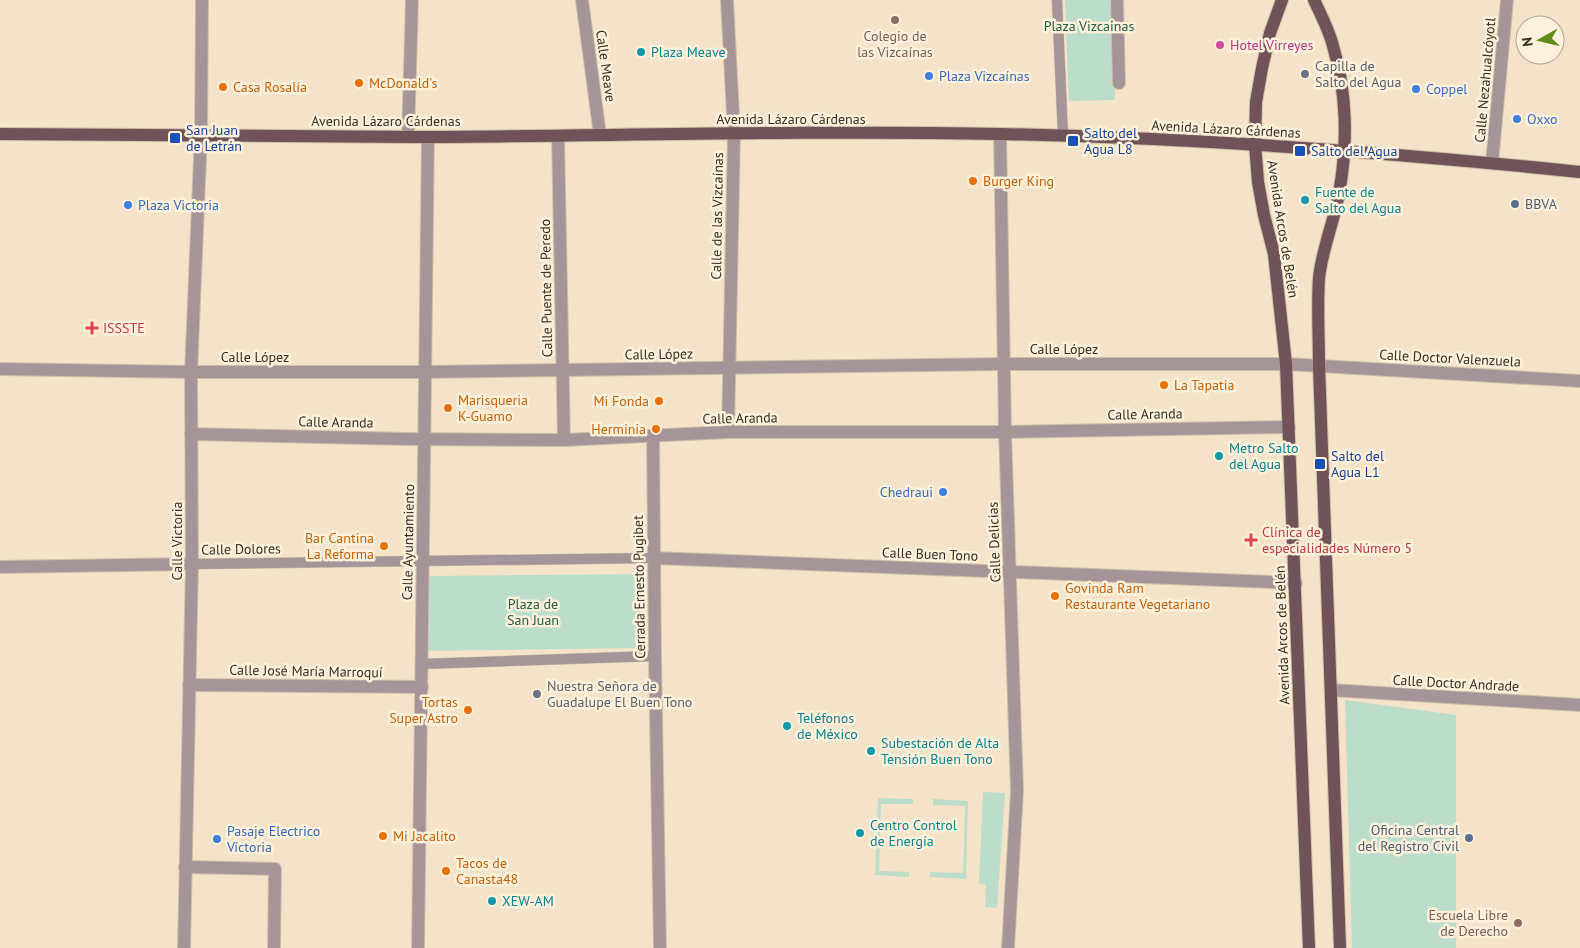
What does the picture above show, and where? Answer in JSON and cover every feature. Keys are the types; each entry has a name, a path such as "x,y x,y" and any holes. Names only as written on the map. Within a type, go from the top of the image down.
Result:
{"main road":[{"name":"Avenida Arcos de Belén","path":"1282,0 1270,33 1262,68 1256,102 1255,144 1258,182 1274,254 1286,364 1309,948"},
{"name":"Avenida Arcos de Belén","path":"1314,0 1333,43 1341,77 1344,108 1344,151 1339,194 1323,255 1320,278 1319,366 1340,948"},
{"name":"Avenida Lázaro Cárdenas","path":"0,134 408,137 1000,134 1255,144 1580,172"}],"street":[{"name":"Calle Victoria","path":"184,948 192,564 191,372 201,134 202,0"},
{"path":"408,137 412,0"},
{"name":"Calle Meave","path":"582,0 600,135"},
{"name":"Calle de las Vizcaínas","path":"727,0 734,134 728,432"},
{"path":"1057,0 1063,136"},
{"path":"1117,0 1119,83"},
{"name":"Calle Nezahualcóyotl","path":"1492,163 1507,0"},
{"name":"Calle Delicias","path":"1000,134 1005,432 1016,717 1016,792 1008,948"},
{"name":"Calle Puente de Peredo","path":"558,136 564,440"},
{"name":"Calle Ayuntamiento","path":"418,948 428,137"},
{"name":"Calle López","path":"0,369 191,372 425,372 1004,364 1286,364 1319,366"},
{"name":"Calle Doctor Valenzuela","path":"1319,366 1580,381"},
{"name":"Calle Aranda","path":"192,434 564,440 728,432 1005,432 1289,427"},
{"name":"Cerrada Ernesto Pugibet","path":"653,435 660,948"},
{"name":"Calle Buen Tono","path":"654,558 1296,583"},
{"name":"Calle Dolores","path":"0,567 654,558"},
{"path":"422,664 655,656"},
{"name":"Calle José María Marroquí","path":"189,685 422,687"},
{"name":"Calle Doctor Andrade","path":"1331,690 1580,705"},
{"path":"186,867 276,869 274,948"}],"green space":[{"name":"Plaza Vizcainas","path":"1065,0 1111,0 1115,100 1069,101"},
{"name":"Plaza de San Juan","path":"641,574 642,648 426,651 425,576"},
{"path":"1345,700 1456,715 1456,948 1352,948"},
{"path":"983,792 1005,793 997,908 985,907 986,885 979,884"},
{"path":"878,798 913,799 913,804 881,804 879,871 909,872 909,877 875,875"},
{"path":"933,799 968,801 966,879 930,877 930,872 963,873 965,806 933,805"}],"place":[{"name":"Colegio de las Vizcaínas","path":"895,20"},
{"name":"Hotel Virreyes","path":"1220,45"},
{"name":"Plaza Meave","path":"641,52"},
{"name":"Capilla de Salto del Agua","path":"1305,74"},
{"name":"Plaza Vizcaínas","path":"929,76"},
{"name":"McDonald's","path":"359,83"},
{"name":"Casa Rosalía","path":"223,87"},
{"name":"Coppel","path":"1416,89"},
{"name":"Oxxo","path":"1517,119"},
{"name":"San Juan de Letrán","path":"175,138"},
{"name":"Salto del Agua L8","path":"1073,141"},
{"name":"Salto del Agua","path":"1300,151"},
{"name":"Burger King","path":"973,181"},
{"name":"Fuente de Salto del Agua","path":"1305,200"},
{"name":"BBVA","path":"1515,204"},
{"name":"Plaza Victoria","path":"128,205"},
{"name":"ISSSTE","path":"92,328"},
{"name":"La Tapatia","path":"1164,385"},
{"name":"Mi Fonda","path":"659,401"},
{"name":"Marisqueria K-Guamo","path":"448,408"},
{"name":"Herminia","path":"656,429"},
{"name":"Metro Salto del Agua","path":"1219,456"},
{"name":"Salto del Agua L1","path":"1320,464"},
{"name":"Chedraui","path":"943,492"},
{"name":"Clínica de especialidades Número 5","path":"1251,540"},
{"name":"Bar Cantina La Reforma","path":"384,546"},
{"name":"Govinda Ram Restaurante Vegetariano","path":"1055,596"},
{"name":"Nuestra Señora de Guadalupe El Buen Tono","path":"537,694"},
{"name":"Tortas Super Astro","path":"468,710"},
{"name":"Teléfonos de México","path":"787,726"},
{"name":"Subestación de Alta Tensión Buen Tono","path":"871,751"},
{"name":"Centro Control de Energía","path":"860,833"},
{"name":"Mi Jacalito","path":"383,836"},
{"name":"Oficina Central del Registro Civil","path":"1469,838"},
{"name":"Pasaje Electrico Víctoria","path":"217,839"},
{"name":"Tacos de Canasta48","path":"446,871"},
{"name":"XEW-AM","path":"492,901"},
{"name":"Escuela Libre de Derecho","path":"1518,923"}]}
